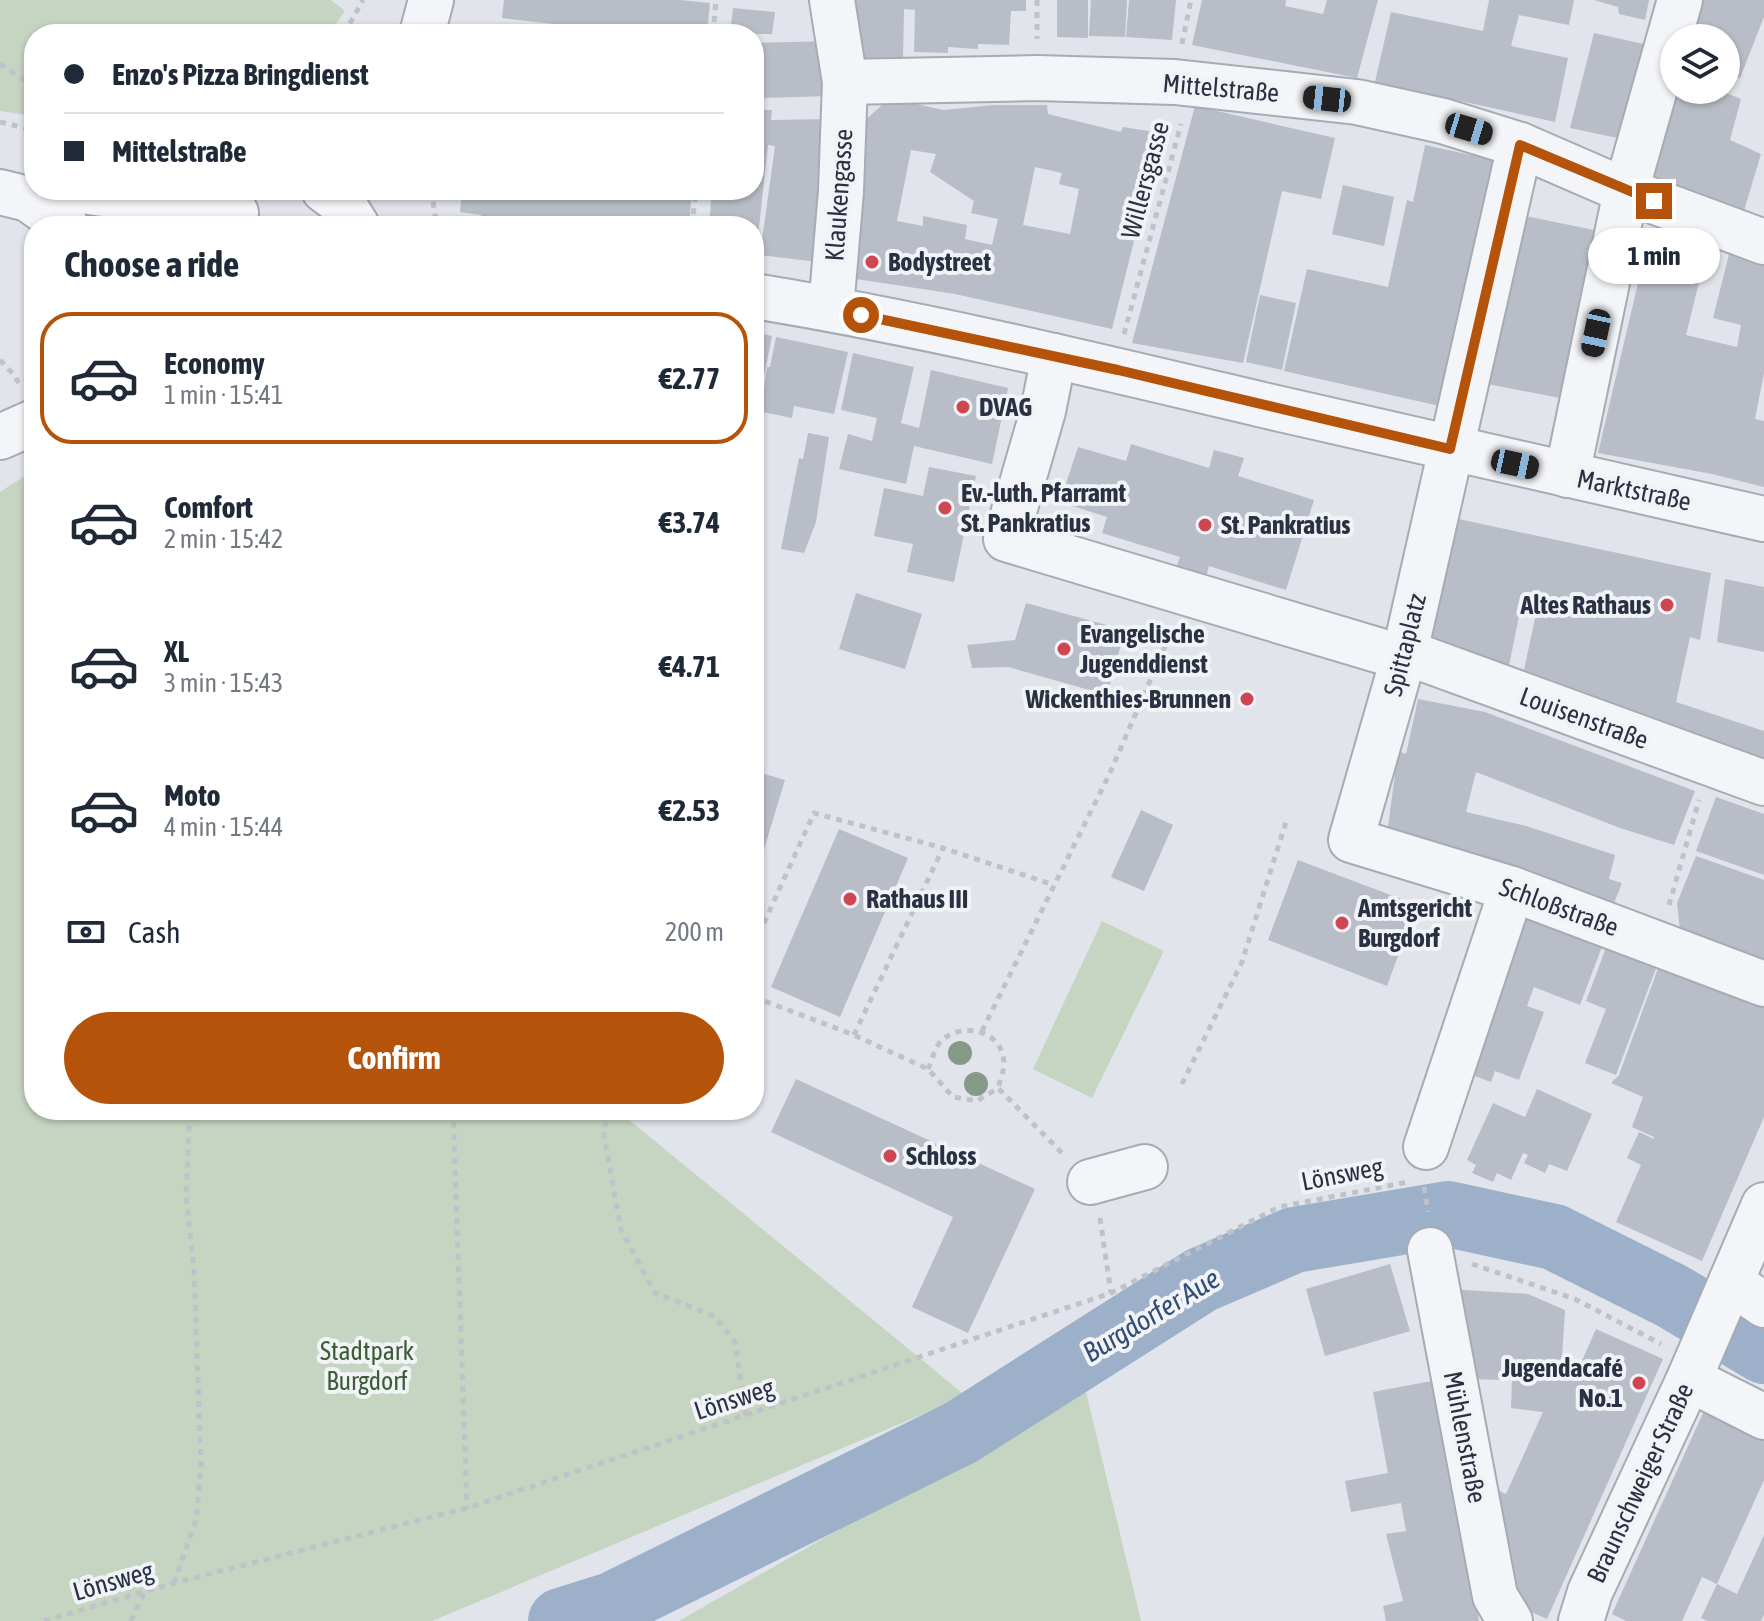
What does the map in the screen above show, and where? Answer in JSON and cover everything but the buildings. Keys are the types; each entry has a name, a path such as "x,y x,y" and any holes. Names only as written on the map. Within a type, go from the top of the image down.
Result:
{"street":[{"path":"425,24 431,0"},
{"name":"Klaukengasse","path":"831,309 841,191 845,82 832,0"},
{"path":"1567,475 1626,191 1680,0"},
{"name":"Mittelstraße","path":"845,82 1037,78 1175,82 1357,102 1443,121 1520,145 1626,191 1764,242"},
{"name":"Spittaplatz","path":"1351,840 1404,655 1520,145"},
{"path":"38,200 55,216"},
{"path":"160,200 244,210"},
{"path":"339,200 351,216"},
{"name":"Marktstraße","path":"764,298 1118,370 1764,519"},
{"name":"Louisenstraße","path":"1054,356 1043,411 1006,539 1404,655 1764,783"},
{"path":"0,437 24,426"},
{"name":"Schloßstraße","path":"1351,840 1512,889 1764,984"},
{"path":"1423,1163 1512,889"},
{"path":"1090,1182 1145,1167"},
{"name":"Braunschweiger Straße","path":"1581,1621 1590,1592 1696,1362 1740,1295 1764,1205"},
{"name":"Mühlenstraße","path":"1430,1250 1495,1596 1510,1621"},
{"path":"1696,1362 1764,1417"}],"path":[{"path":"350,24 363,0"},
{"path":"714,24 716,0"},
{"name":"Willersgasse","path":"1118,370 1123,339 1184,111 1175,82 1191,0"},
{"path":"0,64 24,80"},
{"path":"0,122 24,128"},
{"path":"982,1031 1109,775 1188,594"},
{"path":"1658,943 1710,764"},
{"path":"764,923 814,813 943,848 1054,885"},
{"path":"1182,1084 1242,962 1286,822"},
{"path":"854,1035 943,848"},
{"path":"764,1001 854,1035 928,1069 953,1097 977,1101 998,1088 1004,1064 1000,1046 982,1031 960,1030 940,1041 928,1069"},
{"path":"998,1088 1090,1182 1101,1222 1111,1293"},
{"path":"174,1583 196,1520 201,1466 194,1270 186,1196 192,1120"},
{"path":"453,1120 467,1508"},
{"path":"607,1120 603,1130 621,1230 655,1293 714,1316 735,1342 746,1416"},
{"name":"Lönsweg","path":"44,1621 174,1583 467,1508 746,1416 1111,1293 1279,1207 1423,1163"},
{"path":"1430,1250 1575,1299 1696,1362"},
{"path":"131,1621 144,1594"}],"green space":[{"path":"0,0 331,0 345,11 335,24 24,24 24,115 0,111"},
{"name":"Stadtpark Burgdorf","path":"24,476 24,1120 629,1120 966,1396 432,1621 0,1621 0,492"},
{"path":"1102,921 1164,951 1092,1098 1033,1069"},
{"path":"1085,1388 1141,1621 679,1621 1028,1421"}],"waterway":[{"name":"Burgdorfer Aue","path":"561,1621 612,1605 960,1433 1201,1280 1294,1240 1448,1214 1554,1237 1672,1296 1764,1351"}],"place":[{"name":"Bodystreet","path":"872,262"},
{"name":"DVAG","path":"963,407"},
{"name":"Ev.-luth. Pfarramt St. Pankratius","path":"945,508"},
{"name":"St. Pankratius","path":"1205,525"},
{"name":"Altes Rathaus","path":"1667,605"},
{"name":"Evangelische Jugenddienst","path":"1064,649"},
{"name":"Wickenthies-Brunnen","path":"1247,699"},
{"name":"Rathaus III","path":"850,899"},
{"name":"Amtsgericht Burgdorf","path":"1342,923"},
{"name":"Schloss","path":"890,1156"},
{"name":"Jugendacafé No.1","path":"1639,1383"}],"route":[{"path":"861,315 1118,370 1450,449 1520,145 1654,201"}]}
